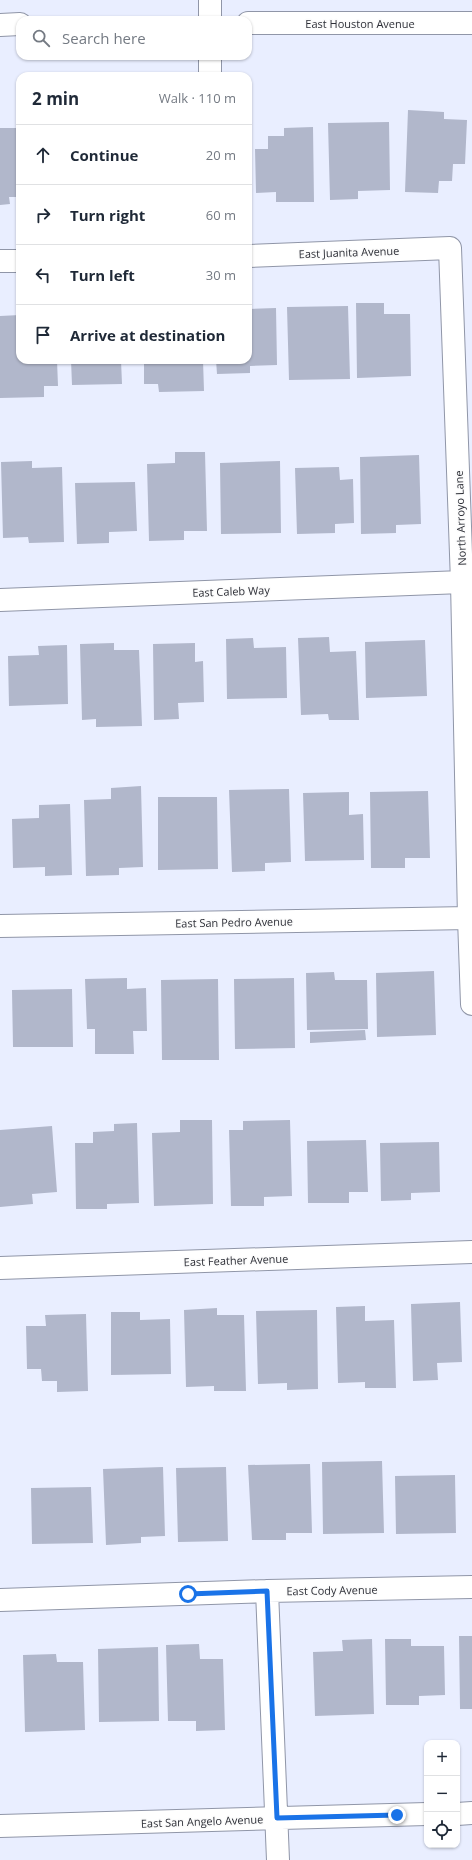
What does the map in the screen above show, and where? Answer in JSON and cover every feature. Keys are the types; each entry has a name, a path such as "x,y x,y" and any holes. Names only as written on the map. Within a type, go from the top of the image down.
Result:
{"street":[{"path":"210,0 210,16"},
{"name":"East Houston Avenue","path":"252,23 472,22"},
{"path":"0,24 16,24"},
{"path":"210,60 210,72"},
{"name":"East Juanita Avenue","path":"252,256 450,248"},
{"name":"North Arroyo Lane","path":"450,248 462,582 468,918 472,1004"},
{"path":"0,261 16,261"},
{"name":"East Caleb Way","path":"0,600 462,582"},
{"name":"East San Pedro Avenue","path":"0,926 468,918"},
{"name":"East Feather Avenue","path":"0,1268 472,1252"},
{"name":"East Cody Avenue","path":"0,1600 267,1591 472,1587"},
{"path":"267,1591 278,1860"},
{"path":"460,1814 472,1813"},
{"name":"East San Angelo Avenue","path":"0,1826 424,1814"}],"building":[{"path":"408,110 444,112 444,119 467,120 465,164 453,164 452,181 439,181 438,193 405,192"},
{"path":"389,122 390,190 358,191 358,199 330,200 328,123"},
{"path":"313,127 314,202 276,202 276,192 256,193 255,149 268,149 268,136 284,136 284,128"},
{"path":"0,128 16,128 16,197 9,197 10,204 0,205"},
{"path":"356,303 384,303 384,314 410,314 411,376 357,378"},
{"path":"348,306 350,379 289,380 287,307"},
{"path":"276,308 277,365 250,366 250,373 217,374 216,364 252,364 252,309"},
{"path":"16,315 16,364 57,364 58,386 44,386 44,397 0,398 0,316"},
{"path":"71,364 121,364 122,384 72,385"},
{"path":"144,364 203,364 204,391 159,392 158,384 144,384"},
{"path":"175,452 205,452 207,531 184,531 184,540 149,541 147,464 175,463"},
{"path":"419,455 421,524 396,525 396,533 361,534 360,457"},
{"path":"32,461 32,468 62,467 64,542 29,543 28,537 3,538 1,462"},
{"path":"280,461 281,533 221,534 220,463"},
{"path":"339,467 340,480 353,479 354,523 335,524 335,533 297,534 295,468"},
{"path":"135,482 137,531 109,532 109,543 77,544 75,483"},
{"path":"329,637 330,652 356,651 359,720 329,720 328,714 301,715 298,638"},
{"path":"253,638 254,648 286,647 287,698 227,699 226,639"},
{"path":"425,640 427,696 366,698 365,642"},
{"path":"114,643 114,650 139,650 142,726 96,727 96,719 82,720 80,644"},
{"path":"195,643 195,662 203,661 204,702 178,703 179,719 154,720 153,644"},
{"path":"67,645 68,704 9,706 8,656 39,655 38,646"},
{"path":"141,786 143,867 119,868 119,875 86,876 84,800 111,799 111,788"},
{"path":"289,789 291,862 265,863 265,871 232,872 229,790"},
{"path":"428,791 430,858 405,858 405,868 371,868 370,792"},
{"path":"349,792 349,815 363,814 364,860 305,861 303,793"},
{"path":"158,797 217,797 218,869 158,870"},
{"path":"70,804 72,875 45,876 45,867 13,868 12,819 39,818 39,805"},
{"path":"434,971 436,1035 377,1037 376,973"},
{"path":"334,972 335,980 367,980 368,1029 307,1030 306,973"},
{"path":"127,978 127,989 146,988 147,1031 133,1031 134,1054 95,1054 95,1029 87,1029 85,979"},
{"path":"294,978 295,1048 235,1049 234,979"},
{"path":"218,979 219,1060 162,1060 161,980"},
{"path":"72,989 73,1047 13,1047 12,990"},
{"path":"365,1030 366,1040 310,1043 310,1032"},
{"path":"180,1120 212,1120 213,1204 154,1206 152,1133 180,1132"},
{"path":"290,1120 292,1196 264,1197 264,1206 231,1206 229,1130 243,1130 243,1121"},
{"path":"137,1123 139,1203 107,1204 107,1209 76,1209 75,1143 93,1143 93,1132 114,1131 114,1124"},
{"path":"52,1126 57,1192 32,1194 33,1204 0,1207 0,1130"},
{"path":"366,1140 368,1192 349,1192 349,1203 308,1203 307,1141"},
{"path":"439,1142 440,1192 411,1193 411,1200 381,1201 380,1143"},
{"path":"460,1302 462,1362 437,1363 438,1380 413,1381 411,1304"},
{"path":"365,1306 365,1321 394,1320 396,1388 365,1388 365,1382 338,1383 336,1307"},
{"path":"217,1308 217,1315 244,1315 246,1391 214,1391 214,1386 186,1387 184,1310"},
{"path":"317,1310 318,1389 287,1390 287,1383 258,1384 256,1311"},
{"path":"111,1312 140,1312 140,1320 170,1319 171,1374 111,1375"},
{"path":"86,1314 88,1391 57,1392 57,1381 42,1381 41,1369 27,1369 26,1326 46,1326 45,1315"},
{"path":"382,1461 384,1533 323,1534 322,1462"},
{"path":"310,1464 312,1533 286,1533 286,1540 252,1540 248,1465"},
{"path":"163,1467 165,1536 141,1537 141,1543 106,1545 103,1469"},
{"path":"226,1467 228,1541 178,1542 176,1468"},
{"path":"455,1475 456,1533 396,1534 395,1476"},
{"path":"91,1487 93,1543 32,1544 31,1488"},
{"path":"459,1636 472,1636 472,1709 460,1709"},
{"path":"372,1639 374,1714 315,1716 313,1652 343,1651 342,1640"},
{"path":"385,1639 411,1639 411,1646 444,1646 445,1695 419,1696 419,1705 386,1705"},
{"path":"199,1644 200,1659 223,1659 225,1730 196,1731 196,1721 168,1721 166,1645"},
{"path":"158,1647 159,1721 99,1722 98,1649"},
{"path":"56,1654 57,1662 83,1662 85,1730 25,1732 23,1655"}],"route":[{"path":"188,1594 267,1591 277,1818 397,1815"}]}
